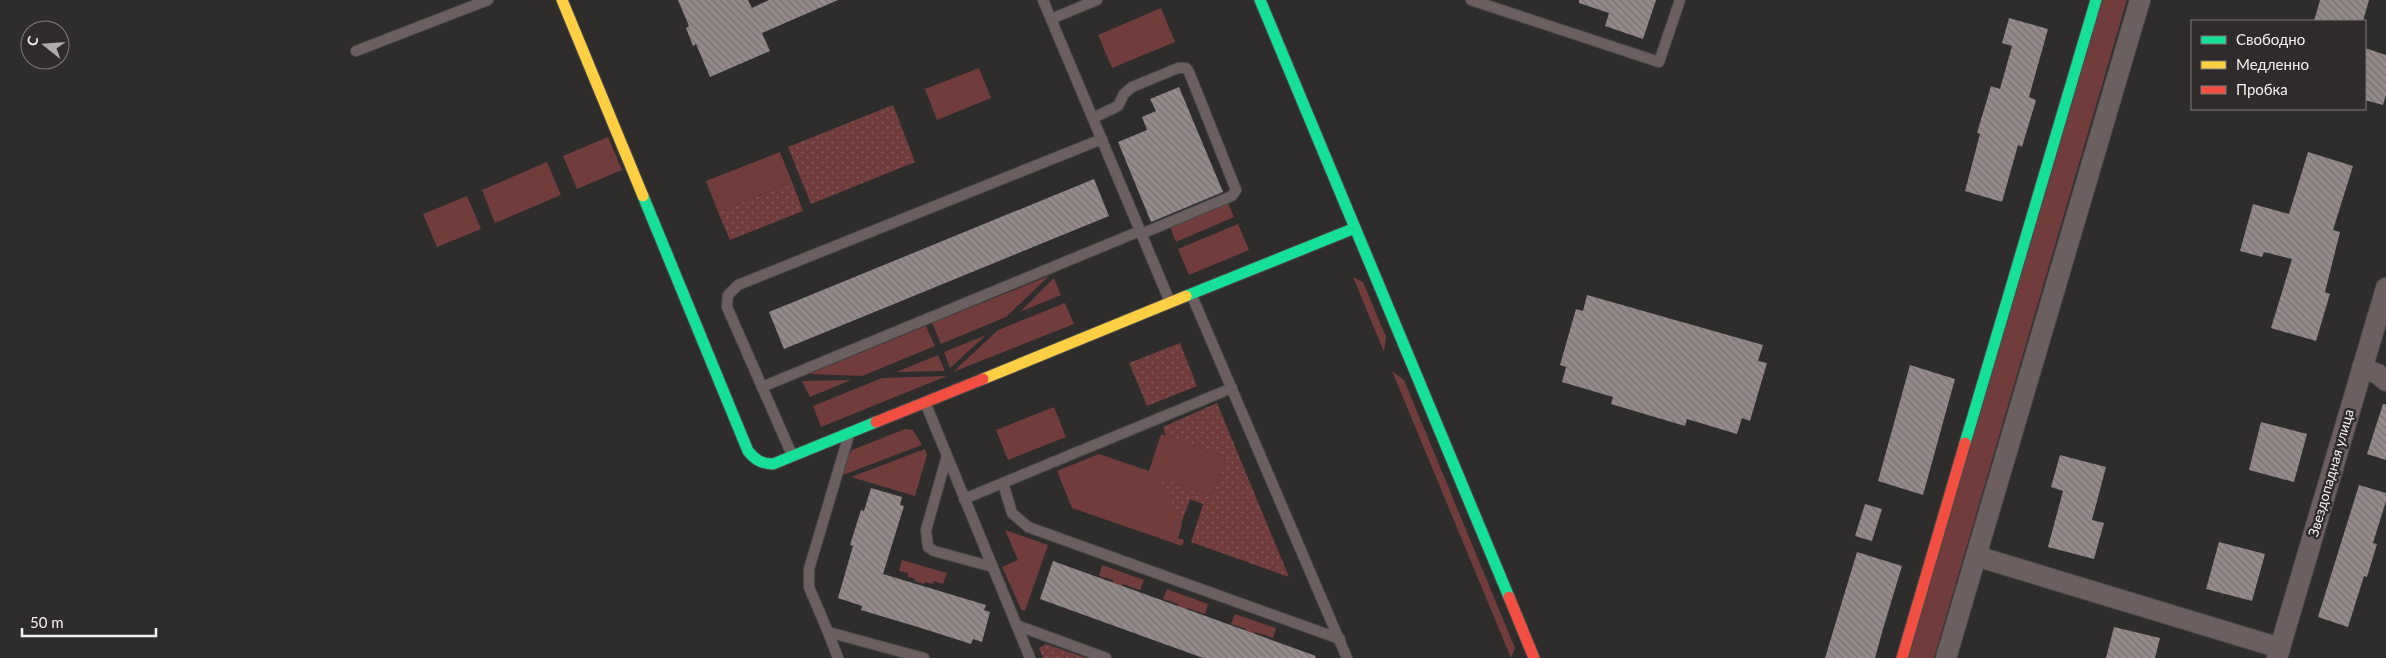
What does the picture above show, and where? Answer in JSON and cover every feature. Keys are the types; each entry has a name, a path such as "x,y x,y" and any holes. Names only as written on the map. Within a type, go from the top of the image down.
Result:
{"street":[{"path":"562,0 748,451 753,458 764,464 773,464 1355,228"},
{"path":"1260,0 1534,658"},
{"path":"1902,658 2096,0"},
{"path":"1946,658 2140,0"},
{"name":"Звездопадная улица","path":"2279,653 2386,288"},
{"path":"2362,368 2378,374 2386,381"},
{"path":"1976,556 2279,653"}],"lane":[{"path":"356,51 488,0"},
{"path":"1043,0 1170,303"},
{"path":"1051,19 1097,0"},
{"path":"1471,0 1659,62 1680,0"},
{"path":"762,387 1232,196 1236,190 1186,68 1178,68 1132,87 1124,94 1118,106 1093,118"},
{"path":"793,456 727,308 728,295 738,285 1102,139"},
{"path":"1191,295 1347,658"},
{"path":"964,499 1232,388"},
{"path":"925,402 1030,658"},
{"path":"838,658 809,587 809,569 850,433"},
{"path":"947,456 926,530 928,547 934,551 993,567"},
{"path":"1003,484 1012,513 1028,527 1340,639"},
{"path":"1016,625 1106,658"},
{"path":"828,632 924,658"}],"shaded area":[{"path":"2101,0 2127,0 1934,658 1908,658"},
{"path":"1161,8 1175,42 1112,68 1098,35"},
{"path":"979,68 991,98 937,120 925,89"},
{"path":"893,105 915,162 811,204 788,147"},
{"path":"608,137 622,170 577,189 563,156"},
{"path":"780,152 792,182 718,212 706,181"},
{"path":"547,162 561,195 495,223 482,190"},
{"path":"792,182 803,211 730,240 718,212"},
{"path":"467,196 481,229 437,247 423,214"},
{"path":"1228,203 1234,217 1176,242 1170,227"},
{"path":"1238,224 1249,250 1189,275 1178,249"},
{"path":"1049,276 1006,317 941,344 932,323"},
{"path":"1353,277 1363,282 1386,337 1384,352"},
{"path":"1054,278 1061,295 1020,312"},
{"path":"1065,303 1074,324 953,372 998,330"},
{"path":"926,326 935,346 862,376 809,374"},
{"path":"986,335 950,368 944,352"},
{"path":"1180,343 1197,386 1147,406 1129,363"},
{"path":"938,355 945,371 896,372"},
{"path":"1392,371 1404,380 1515,648 1511,658"},
{"path":"947,376 821,427 813,406 882,378"},
{"path":"851,380 810,397 802,381"},
{"path":"1217,403 1289,577 1191,542 1203,504 1190,499 1181,524 1160,478 1212,496 1226,457 1166,436 1163,427"},
{"path":"1054,407 1066,437 1008,460 996,430"},
{"path":"905,429 913,430 922,445 843,475 852,450"},
{"path":"1161,434 1226,457 1212,496 1161,479 1182,525 1178,538 1184,540 1182,546 1072,508 1057,471 1099,454 1149,471"},
{"path":"925,449 927,455 915,496 851,477"},
{"path":"1005,530 1048,545 1025,611 1021,609 1002,567 1018,560"},
{"path":"902,560 947,573 943,584 934,581 933,584 925,582 924,584 908,577 908,573 899,571"},
{"path":"1102,565 1144,580 1140,590 1122,584 1121,587 1113,584 1113,580 1099,576"},
{"path":"1167,589 1208,604 1205,614 1187,608 1186,611 1177,608 1178,604 1163,599"},
{"path":"1235,614 1276,628 1273,638 1255,632 1254,635 1245,632 1246,629 1231,624"},
{"path":"1046,644 1086,658 1043,658 1039,648"}],"building":[{"path":"678,0 748,0 752,8 769,0 838,0 762,33 770,51 710,77 696,44 693,46 686,28 689,26"},
{"path":"1579,0 1656,0 1643,39 1605,26 1609,13 1579,3"},
{"path":"2320,0 2369,0 2363,20 2314,20"},
{"path":"2009,18 2048,29 2029,97 2036,100 2022,147 2018,145 2002,202 1965,191 1980,134 1977,133 1991,86 2000,89 2012,46 2002,43"},
{"path":"2366,48 2386,55 2386,95 2383,105 2366,100"},
{"path":"1179,87 1223,192 1151,222 1118,142 1147,130 1142,117 1156,111 1150,99"},
{"path":"2308,152 2353,166 2333,230 2340,232 2325,292 2330,294 2316,341 2271,328 2292,259 2264,252 2262,257 2240,251 2253,204 2289,214"},
{"path":"1094,179 1109,216 784,349 769,312"},
{"path":"1587,295 1763,345 1758,361 1767,363 1750,421 1742,418 1737,434 1687,419 1685,426 1611,404 1613,397 1562,382 1566,367 1560,365 1576,309 1583,311"},
{"path":"1910,365 1955,379 1923,495 1878,481"},
{"path":"2383,404 2386,404 2386,460 2367,454"},
{"path":"2261,422 2307,434 2294,482 2249,470"},
{"path":"2060,455 2106,467 2092,520 2104,523 2094,559 2048,547 2063,491 2051,487"},
{"path":"2359,485 2386,493 2386,501 2373,543 2377,544 2367,577 2364,576 2348,627 2318,617"},
{"path":"871,488 902,497 900,505 904,506 883,574 986,605 984,610 990,612 982,642 973,639 971,644 861,610 862,606 838,598 853,546 850,545 861,510 864,511"},
{"path":"1865,504 1882,509 1872,541 1855,536"},
{"path":"2219,542 2265,554 2252,601 2206,589"},
{"path":"1857,552 1902,566 1875,658 1825,658"},
{"path":"1053,561 1316,656 1315,658 1203,658 1040,599"},
{"path":"2114,627 2160,638 2155,658 2106,658"}],"traffic: fast":[{"path":"1260,0 1509,597"},
{"path":"1965,443 2096,0"},
{"path":"643,196 748,451 753,457 759,461 773,464 876,422"},
{"path":"1186,296 1355,228"}],"traffic: slow":[{"path":"562,0 643,196"},
{"path":"983,379 1186,296"}],"traffic: jam":[{"path":"876,422 983,379"},
{"path":"1902,658 1965,443"},
{"path":"1509,597 1534,658"}]}
